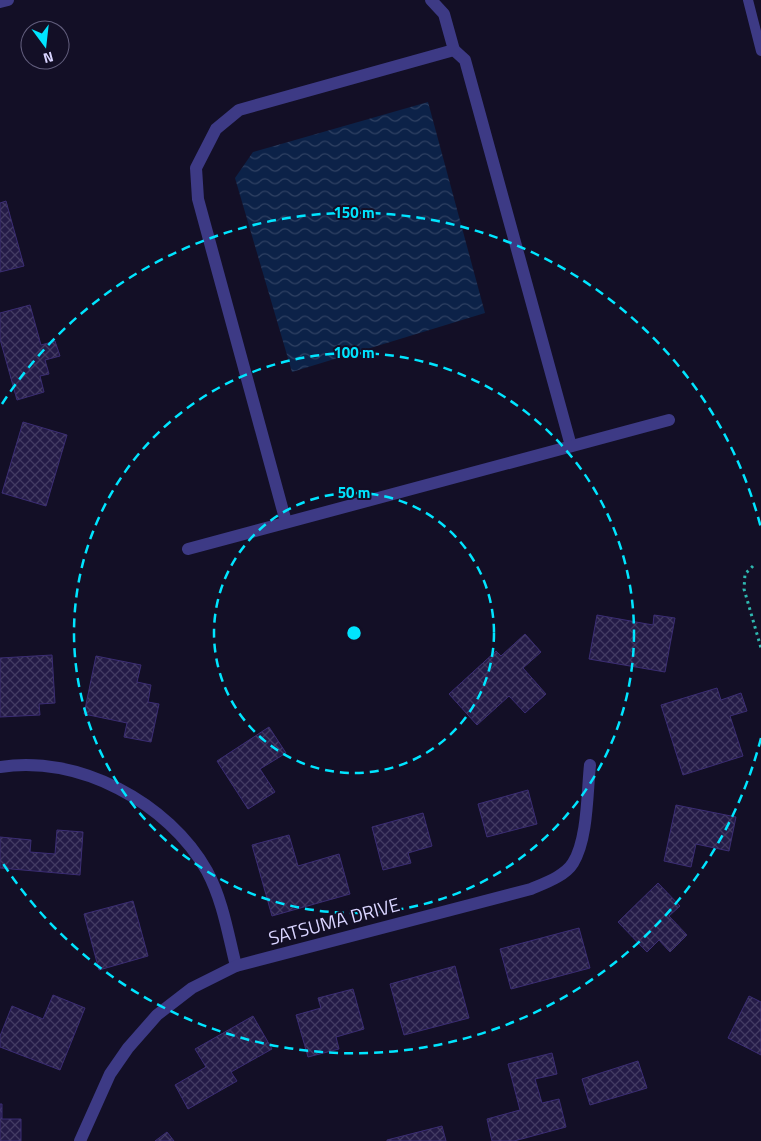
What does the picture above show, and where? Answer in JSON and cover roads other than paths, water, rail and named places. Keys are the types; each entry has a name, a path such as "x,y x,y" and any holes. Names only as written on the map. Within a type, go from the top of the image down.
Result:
{"street":[{"path":"0,2 8,0"},
{"path":"431,0 444,14 454,50 465,60 571,446"},
{"path":"444,14 448,0"},
{"path":"286,522 198,199 196,168 216,129 239,110 454,50"},
{"path":"188,549 669,420"},
{"path":"0,767 13,765 52,767 126,792 156,811 185,841 206,871 221,902 236,966"},
{"name":"SATSUMA DRIVE","path":"80,1141 110,1074 128,1048 157,1015 192,988 236,966 531,889 555,878 573,864 581,844 590,765"}],"lane":[{"path":"748,0 761,51"}],"water":[{"path":"428,102 485,313 292,372 235,178 253,152"}]}
